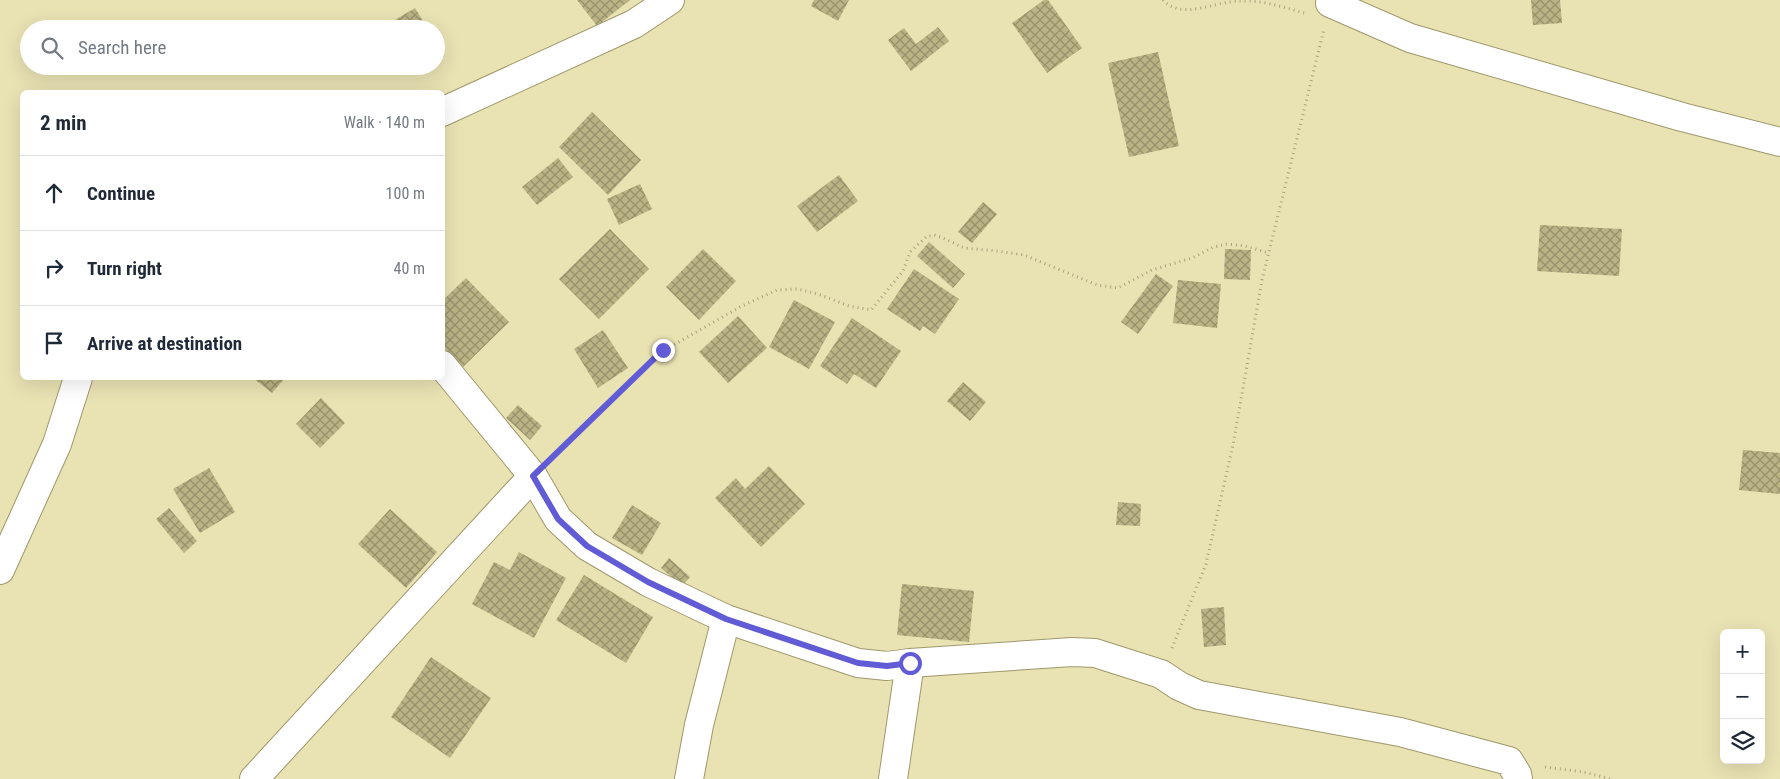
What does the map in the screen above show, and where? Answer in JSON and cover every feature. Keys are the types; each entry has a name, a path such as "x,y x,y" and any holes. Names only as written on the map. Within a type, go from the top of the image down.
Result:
{"street":[{"path":"445,111 634,24 670,0"},
{"path":"1328,11 1410,38 1682,117 1780,142"},
{"path":"445,369 533,476 558,519 587,546 648,582 726,619 858,663 887,666 1072,652 1095,653 1161,674 1179,686 1200,694 1400,732 1514,770"},
{"path":"0,570 56,444 77,380"},
{"path":"254,779 533,476"},
{"path":"689,779 699,725 726,619"},
{"path":"893,779 910,663"}],"path":[{"path":"1161,674 1206,564 1233,444 1262,280 1328,11 1271,3 1239,1 1188,11 1169,7 1163,0"},
{"path":"533,476 663,350 740,307 777,290 797,289 818,294 849,306 871,310 903,271 910,252 926,237 934,235 941,237 964,248 1024,255 1097,285 1118,288 1152,270 1192,258 1214,247 1227,244 1245,246 1269,253"},
{"path":"1514,770 1584,772 1610,779"}],"building":[{"path":"577,0 630,0 597,26"},
{"path":"814,0 849,0 838,21 811,6"},
{"path":"1044,0 1048,0 1082,48 1047,73 1012,23"},
{"path":"1531,0 1560,0 1562,23 1533,25"},
{"path":"415,8 422,20 395,20"},
{"path":"938,27 949,41 911,71 888,40 904,28 916,44"},
{"path":"1158,52 1179,146 1129,157 1108,63"},
{"path":"592,112 641,160 608,195 559,147"},
{"path":"558,158 573,177 537,205 522,187"},
{"path":"839,175 858,201 817,232 797,206"},
{"path":"640,184 652,209 619,225 607,199"},
{"path":"983,202 997,214 972,243 958,232"},
{"path":"1540,225 1622,229 1619,276 1537,271"},
{"path":"610,229 649,269 599,319 559,279"},
{"path":"929,242 965,274 953,288 917,256"},
{"path":"703,249 736,281 699,320 666,287"},
{"path":"1225,249 1251,250 1250,280 1224,279"},
{"path":"914,269 959,299 935,334 923,326 920,331 887,309"},
{"path":"1156,274 1173,286 1138,334 1121,322"},
{"path":"466,278 509,322 463,367 445,349 445,298"},
{"path":"1178,280 1221,284 1217,328 1173,323"},
{"path":"794,300 835,322 809,369 769,347"},
{"path":"738,316 767,348 728,383 699,352"},
{"path":"852,318 901,351 876,388 854,374 847,384 820,366"},
{"path":"603,330 628,368 598,388 574,349"},
{"path":"256,380 283,380 272,393"},
{"path":"963,382 986,402 970,421 947,401"},
{"path":"321,398 345,423 320,448 296,424"},
{"path":"518,405 542,426 530,440 506,418"},
{"path":"1743,450 1780,453 1780,494 1739,490"},
{"path":"769,466 805,504 761,547 715,498 736,478 745,489"},
{"path":"209,468 235,512 200,533 173,489"},
{"path":"1118,502 1141,504 1140,526 1116,525"},
{"path":"632,505 661,523 642,555 612,538"},
{"path":"169,508 197,541 184,553 156,519"},
{"path":"390,509 437,552 406,588 358,544"},
{"path":"519,552 566,578 534,638 472,604 494,562 510,570"},
{"path":"669,558 690,577 682,586 661,568"},
{"path":"584,575 653,617 626,663 556,620"},
{"path":"902,584 974,591 969,642 897,635"},
{"path":"1224,607 1226,645 1204,647 1201,609"},
{"path":"431,657 491,698 450,758 391,717"}],"route":[{"path":"663,350 533,476 558,519 587,546 648,582 726,619 858,663 887,666 910,663"}]}
